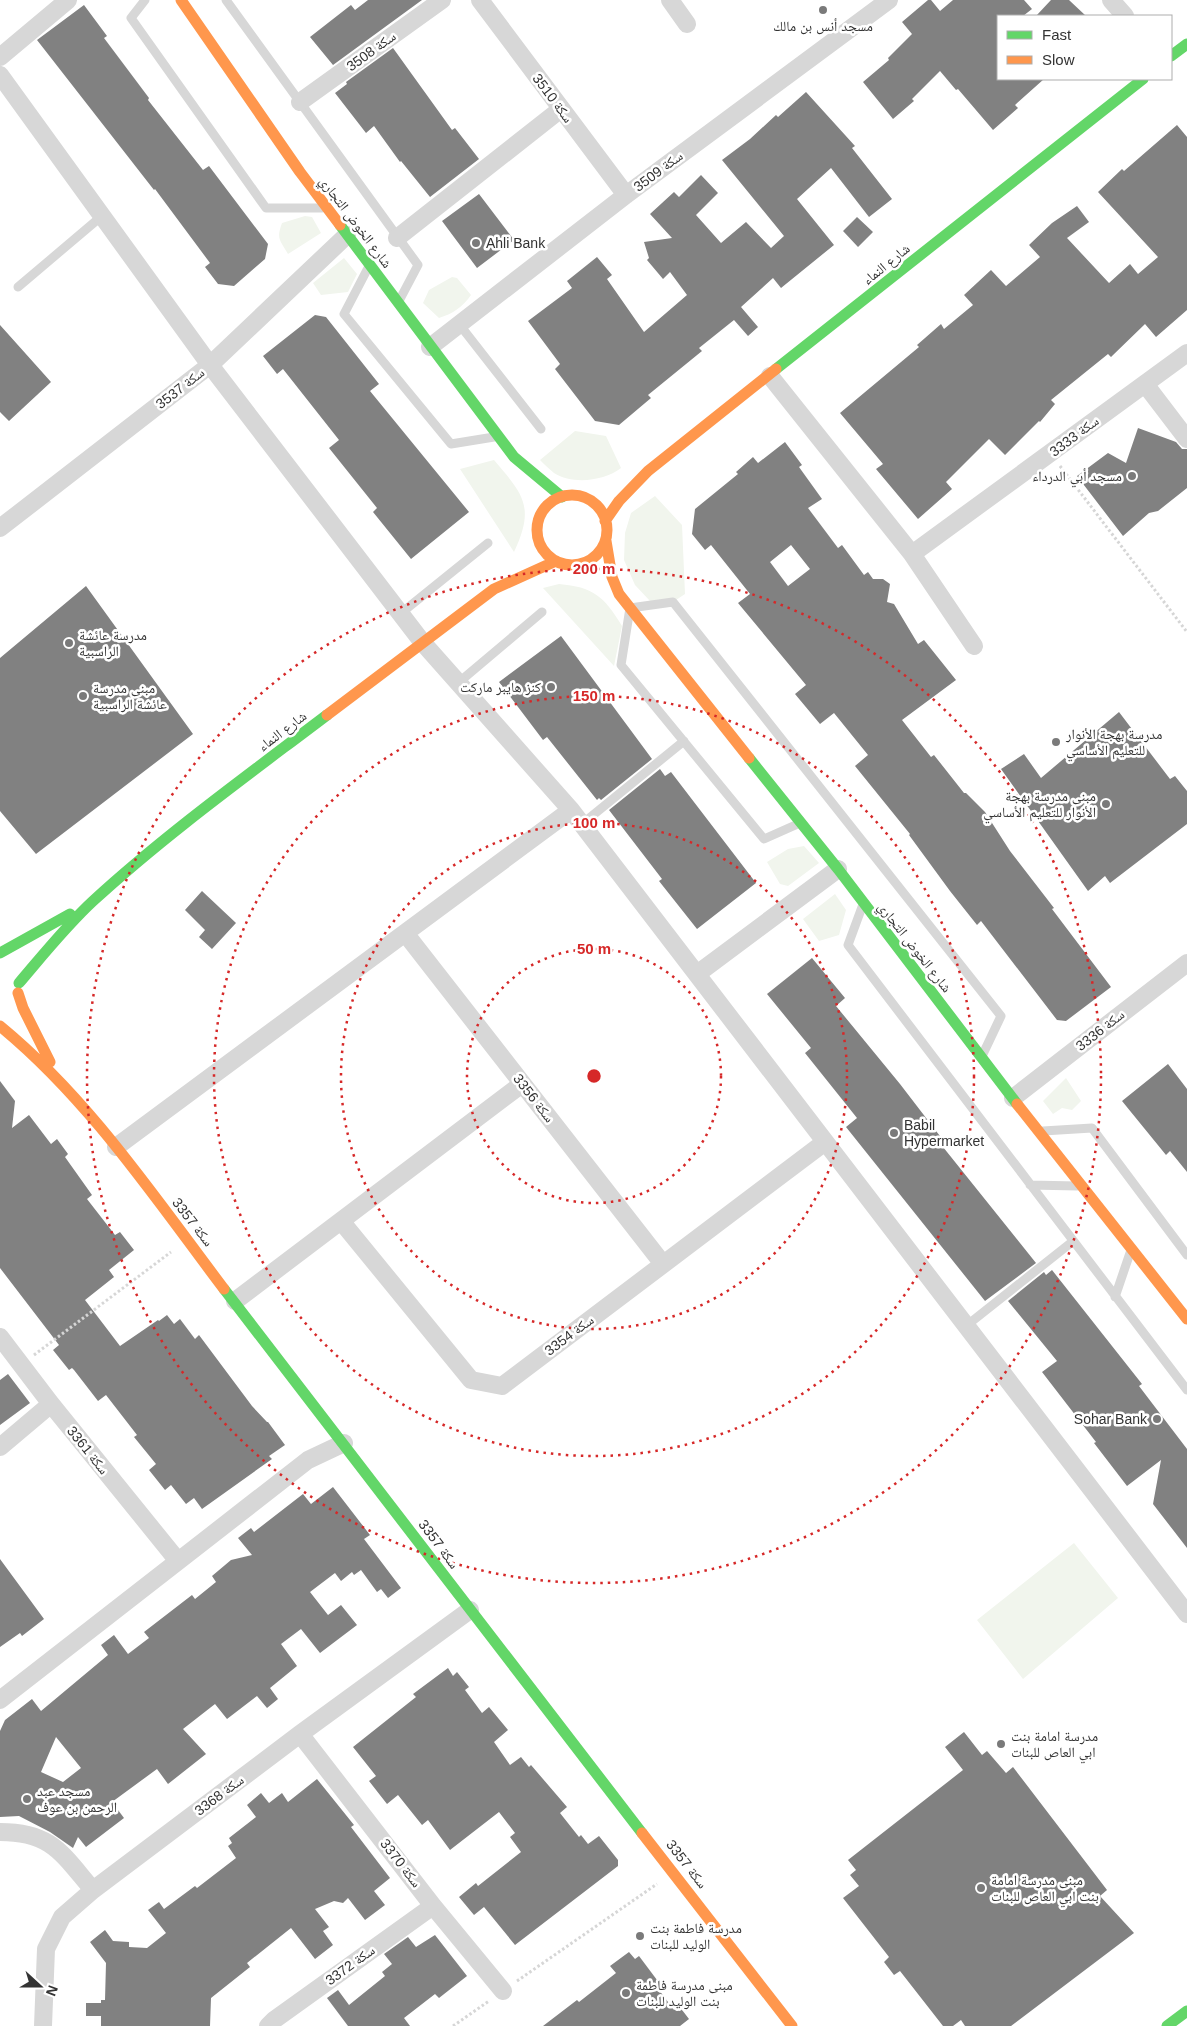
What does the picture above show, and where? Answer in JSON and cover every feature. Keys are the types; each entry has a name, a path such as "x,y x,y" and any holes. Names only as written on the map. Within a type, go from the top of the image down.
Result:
{"street":[{"path":"0,57 68,0"},
{"name":"شارع الخوض التجاري","path":"182,0 327,208 498,437 514,457 562,496"},
{"name":"سكة 3508","path":"300,102 442,0"},
{"name":"سكة 3510","path":"480,0 626,195"},
{"path":"670,0 688,24"},
{"name":"سكة 3509","path":"430,347 626,195 889,0"},
{"path":"1111,0 1124,15"},
{"path":"1172,55 1187,44"},
{"path":"0,75 210,365 400,614 423,643 576,817 1187,1614"},
{"name":"شارع النماء","path":"605,521 612,507 648,471 1142,80"},
{"path":"397,238 561,109"},
{"name":"سكة 3537","path":"0,528 210,365 348,235"},
{"name":"سكة 3333","path":"912,554 1187,353"},
{"path":"770,376 912,554 974,646"},
{"path":"1145,384 1187,439"},
{"name":"شارع الخوض التجاري","path":"514,457 526,483"},
{"name":"شارع النماء","path":"615,489 648,471"},
{"path":"584,498 597,494"},
{"path":"528,550 537,533 540,517 549,504 562,496 573,495 584,498 597,507 605,521 606,540 590,560 568,565"},
{"path":"535,505 540,517"},
{"path":"537,533 540,544 546,554 556,561 586,573"},
{"name":"شارع الخوض التجاري","path":"606,540 608,559 619,594"},
{"name":"شارع النماء","path":"7,1009 13,1002 18,983 61,934 92,902 178,828 494,590 556,561"},
{"name":"شارع النماء","path":"494,590 516,565"},
{"name":"شارع الخوض التجاري","path":"602,583 619,594 801,822 1013,1098 1187,1319"},
{"path":"116,1147 405,933 576,817"},
{"path":"697,974 838,869"},
{"name":"شارع النماء","path":"2,956 92,902"},
{"name":"سكة 3356","path":"405,933 663,1264"},
{"name":"سكة 3336","path":"1013,1098 1187,963"},
{"name":"سكة 3357","path":"18,983 23,1008 60,1082"},
{"name":"سكة 3357","path":"0,1026 27,1048 60,1082 116,1147 470,1610 792,2026"},
{"path":"235,1301 522,1084"},
{"name":"سكة 3354","path":"341,1221 471,1380 502,1386 825,1142"},
{"name":"سكة 3361","path":"0,1337 51,1404 178,1561"},
{"path":"0,1447 51,1404"},
{"path":"0,1700 308,1460 344,1443"},
{"name":"سكة 3368","path":"42,2026 46,1949 62,1917 93,1890 300,1734 470,1610"},
{"name":"سكة 3370","path":"300,1734 433,1906 503,1991"},
{"path":"0,1832 27,1834 50,1843 59,1850 93,1890"},
{"name":"سكة 3372","path":"268,2026 433,1906"},
{"path":"1167,2026 1187,2010"}],"lane":[{"path":"145,0 131,18 266,208 327,208"},
{"path":"226,0 418,265 398,304"},
{"path":"18,287 103,215"},
{"path":"370,265 344,314 451,444 498,437"},
{"path":"459,324 541,429"},
{"path":"400,614 488,543"},
{"path":"801,822 764,839 622,665 630,608 673,602 1001,1016 982,1056"},
{"path":"458,683 542,612"},
{"path":"576,817 684,741"},
{"path":"863,904 848,945 1072,1242 1187,1390"},
{"path":"1039,1131 1092,1128 1187,1255"},
{"path":"1030,1185 1082,1186"},
{"path":"966,1326 1072,1242"},
{"path":"1115,1297 1132,1248"}],"path":[{"path":"1051,454 1187,632"},
{"path":"21,1364 188,1240"},
{"path":"453,2026 674,1872"}],"shaded area":[{"path":"305,216 312,217 321,233 288,254 279,236 282,223"},
{"path":"344,258 357,274 348,292 321,295 313,283"},
{"path":"452,277 457,278 471,295 457,310 439,318 423,303 429,290"},
{"path":"575,431 606,436 621,468 606,476 588,480 570,479 554,473 540,460"},
{"path":"494,460 513,483 523,502 525,512 524,524 514,552 460,469"},
{"path":"655,496 682,525 685,594 673,602 650,601 635,585 624,560 625,533 631,513"},
{"path":"559,584 571,585 589,591 603,600 616,616 622,626 614,666 543,588"},
{"path":"804,846 819,863 788,886 780,884 767,862 788,849"},
{"path":"835,894 846,910 839,935 819,941 803,919"},
{"path":"1066,1078 1081,1101 1072,1110 1062,1108 1053,1114 1043,1101"},
{"path":"1074,1543 1118,1598 1023,1679 977,1620"}],"building":[{"path":"368,0 422,0 333,65 310,37 351,5 355,10"},
{"path":"928,0 931,0 940,11 953,0 1024,0 1032,9 1024,15 997,15 997,80 1043,80 1015,105 1018,108 993,130 940,71 912,99 914,101 893,119 863,82 889,60 888,58 912,34 902,22"},
{"path":"1051,0 1069,0 1085,15 1037,15"},
{"path":"84,5 107,36 104,38 149,98 148,100 203,170 209,166 268,244 265,259 234,286 218,284 205,267 210,263 155,189 37,40"},
{"path":"393,48 452,130 455,128 479,159 430,197 400,162 374,126 366,133 335,93 347,84 346,82"},
{"path":"806,92 855,146 852,148 892,199 869,217 831,168 797,199 834,245 781,288 773,278 741,307 758,327 748,336 734,320 699,348 702,351 648,395 651,398 619,425 595,421 555,369 560,364 528,321 572,288 567,281 597,257 612,275 607,279 644,332 687,295 670,272 663,279 647,260 649,258 644,242 672,238 650,214 674,192 679,197 701,175 718,193 696,215 721,243 746,222 771,248 784,236 722,160 750,139 776,115 778,117"},
{"path":"1177,125 1187,137 1187,310 1156,337 1145,324 1111,357 1108,354 1051,400 1055,404 1040,422 1005,455 989,439 946,482 952,489 918,519 876,469 883,464 840,413 919,347 917,345 941,324 944,329 973,305 964,295 991,270 1006,286 1040,257 1029,245 1052,223 1077,206 1089,222 1067,238 1109,283 1130,264 1138,274 1158,257 1098,192 1122,169 1124,171"},
{"path":"479,194 514,240 477,268 442,221"},
{"path":"857,217 873,232 858,247 843,231"},
{"path":"315,315 326,317 379,384 370,391 469,512 411,559 373,512 377,508 329,448 339,440 283,369 277,374 263,356"},
{"path":"0,325 51,382 9,421 0,412"},
{"name":"مسجد أبي الدرداء","path":"1138,428 1176,442 1182,449 1187,449 1187,488 1158,511 1149,513 1123,536 1077,476 1108,453 1126,463"},
{"path":"785,442 802,465 799,467 822,499 808,508 838,548 842,545 864,575 868,572 873,579 883,579 890,584 887,602 894,604 918,644 924,640 956,680 902,720 931,757 934,755 964,793 985,812 1010,851 1111,987 1066,1021 1057,1020 981,921 977,925 950,891 910,834 855,766 868,755 834,713 820,724 795,694 806,685 738,603 750,594 711,545 705,550 692,534 695,509 738,474 736,472 753,457 758,463","holes":["791,545 810,569 788,586 770,562"]},
{"name":"مدرسة عائشة الراسبية","path":"86,586 193,734 36,854 0,811 0,658"},
{"path":"561,636 652,759 601,800 599,798 597,800 547,737 543,740 499,682"},
{"name":"مبنى مدرسة بهجة الأنوار للتعليم الأساسي","path":"1119,712 1170,779 1175,776 1187,791 1187,824 1110,883 1105,876 1088,891 1001,769 1024,754 1041,778"},
{"path":"660,769 665,776 671,772 756,883 697,929 659,881 662,879 609,810"},
{"path":"202,891 236,923 212,949 199,937 205,930 185,910"},
{"path":"812,958 845,998 836,1006 900,1084 943,1140 939,1142 1036,1263 985,1301 846,1127 857,1118 805,1053 811,1048 767,994"},
{"path":"1168,1064 1187,1089 1187,1172 1170,1151 1166,1155 1122,1101"},
{"path":"0,1081 15,1101 12,1128 29,1115 51,1144 57,1139 68,1154 65,1157 92,1195 87,1199 115,1235 120,1232 134,1250 109,1270 114,1277 85,1300 120,1346 167,1315 174,1324 180,1319 195,1339 199,1335 252,1406 268,1422 285,1445 269,1456 272,1459 202,1509 194,1498 186,1504 171,1485 165,1490 149,1470 156,1464 134,1437 137,1435 106,1395 98,1401 74,1370 72,1368 69,1370 53,1350 59,1345 0,1268"},
{"path":"1052,1270 1142,1384 1139,1386 1187,1449 1187,1548 1153,1504 1161,1460 1127,1486 1042,1372 1057,1361 1008,1301 1044,1272 1046,1275"},
{"path":"8,1374 30,1403 0,1425 0,1380"},
{"path":"333,1487 370,1535 364,1539 401,1588 388,1598 381,1589 377,1592 361,1570 354,1575 352,1572 341,1581 335,1573 310,1592 328,1615 341,1605 357,1625 320,1653 301,1629 281,1644 297,1666 270,1688 278,1699 267,1708 257,1696 227,1719 215,1704 183,1729 206,1754 168,1784 157,1769 112,1802 124,1818 86,1847 78,1837 73,1848 50,1832 19,1816 0,1817 0,1731 5,1720 32,1699 41,1711 108,1655 101,1645 114,1635 128,1654 149,1638 144,1632 192,1595 195,1599 216,1582 212,1576 231,1560 252,1555 238,1538 251,1528 254,1532 303,1494 311,1504","holes":["56,1737 81,1768 63,1782 41,1772"]},
{"path":"0,1559 44,1619 22,1636 20,1633 0,1647"},
{"path":"448,1668 453,1676 457,1672 469,1687 465,1690 482,1713 489,1707 508,1730 494,1742 510,1765 521,1757 529,1767 531,1765 567,1807 560,1813 579,1837 581,1835 588,1844 599,1836 618,1860 618,1866 515,1945 484,1907 474,1915 459,1897 476,1883 478,1886 521,1852 510,1837 515,1833 499,1812 450,1850 428,1820 422,1825 398,1795 387,1804 369,1781 376,1776 353,1747 416,1697 413,1694"},
{"name":"مبنى مدرسة امامة بنت ابي العاص للبنات","path":"964,1732 982,1755 987,1751 1006,1773 1013,1767 1107,1890 1100,1896 1134,1933 1011,2026 965,2026 961,2020 953,2026 943,2026 900,1971 894,1975 884,1962 889,1957 843,1898 859,1886 850,1875 856,1870 848,1860 963,1770 945,1747"},
{"path":"317,1779 354,1825 351,1827 390,1878 374,1891 385,1905 365,1920 348,1898 343,1903 334,1901 315,1909 329,1927 323,1931 333,1945 315,1959 291,1928 247,1963 250,1967 211,1998 210,2026 101,2026 101,2016 86,2016 86,2003 101,2003 101,2000 105,2000 106,1963 90,1942 105,1930 113,1941 129,1942 129,1947 147,1948 166,1933 148,1910 159,1902 164,1909 195,1886 197,1888 236,1858 228,1846 232,1843 229,1838 256,1817 247,1805 261,1793 269,1803 282,1793 288,1802"},
{"path":"435,1935 467,1976 439,1998 435,1994 404,2018 410,2026 348,2026 327,1998 338,1990 349,2005 385,1976 382,1972 392,1964 384,1954 408,1937 416,1947"},
{"name":"مبنى مدرسة فاطمة بنت الوليد للبنات","path":"629,1952 635,1959 639,1956 660,1984 656,1986 674,2010 679,2006 689,2019 680,2026 543,2026 577,2000 579,2002 616,1973 610,1966"}],"traffic: fast":[{"path":"1172,55 1187,44"},
{"path":"776,369 1142,80"},
{"path":"340,225 514,457 562,497"},
{"path":"19,983 73,920 121,876 208,805 327,715"},
{"path":"749,758 838,869 1017,1104"},
{"path":"0,953 70,914"},
{"path":"224,1289 642,1833"},
{"path":"1167,2026 1187,2011"}],"traffic: slow":[{"path":"181,0 300,172 340,225"},
{"path":"605,521 619,501 648,471 776,369"},
{"path":"572,495 591,501 601,511 607,530 601,549 591,559 572,565 553,559 543,549 537,530 543,511 553,501 572,495"},
{"path":"606,541 612,577 619,594 749,758"},
{"path":"327,715 494,589 556,561"},
{"path":"18,993 23,1008 50,1062"},
{"path":"0,1026 63,1085 92,1117 120,1151 224,1289"},
{"path":"1017,1104 1187,1319"},
{"path":"642,1833 792,2026"}],"place":[{"name":"مسجد أنس بن مالك","path":"823,10"},
{"name":"Ahli Bank","path":"476,243"},
{"name":"مسجد أبي الدرداء","path":"1132,476"},
{"name":"مدرسة عائشة الراسبية","path":"69,643"},
{"name":"كنز هايبر ماركت","path":"551,687"},
{"name":"مبنى مدرسة عائشة الراسبية","path":"83,696"},
{"name":"مدرسة بهجة الأنوار للتعليم الأساسي","path":"1056,742"},
{"name":"مبنى مدرسة بهجة الأنوار للتعليم الأساسي","path":"1106,804"},
{"name":"Babil Hypermarket","path":"894,1133"},
{"name":"Sohar Bank","path":"1157,1419"},
{"name":"مدرسة امامة بنت ابي العاص للبنات","path":"1001,1744"},
{"name":"مسجد عبد الرحمن بن عوف","path":"27,1799"},
{"name":"مبنى مدرسة امامة بنت ابي العاص للبنات","path":"981,1888"},
{"name":"مدرسة فاطمة بنت الوليد للبنات","path":"640,1936"},
{"name":"مبنى مدرسة فاطمة بنت الوليد للبنات","path":"626,1993"}]}
